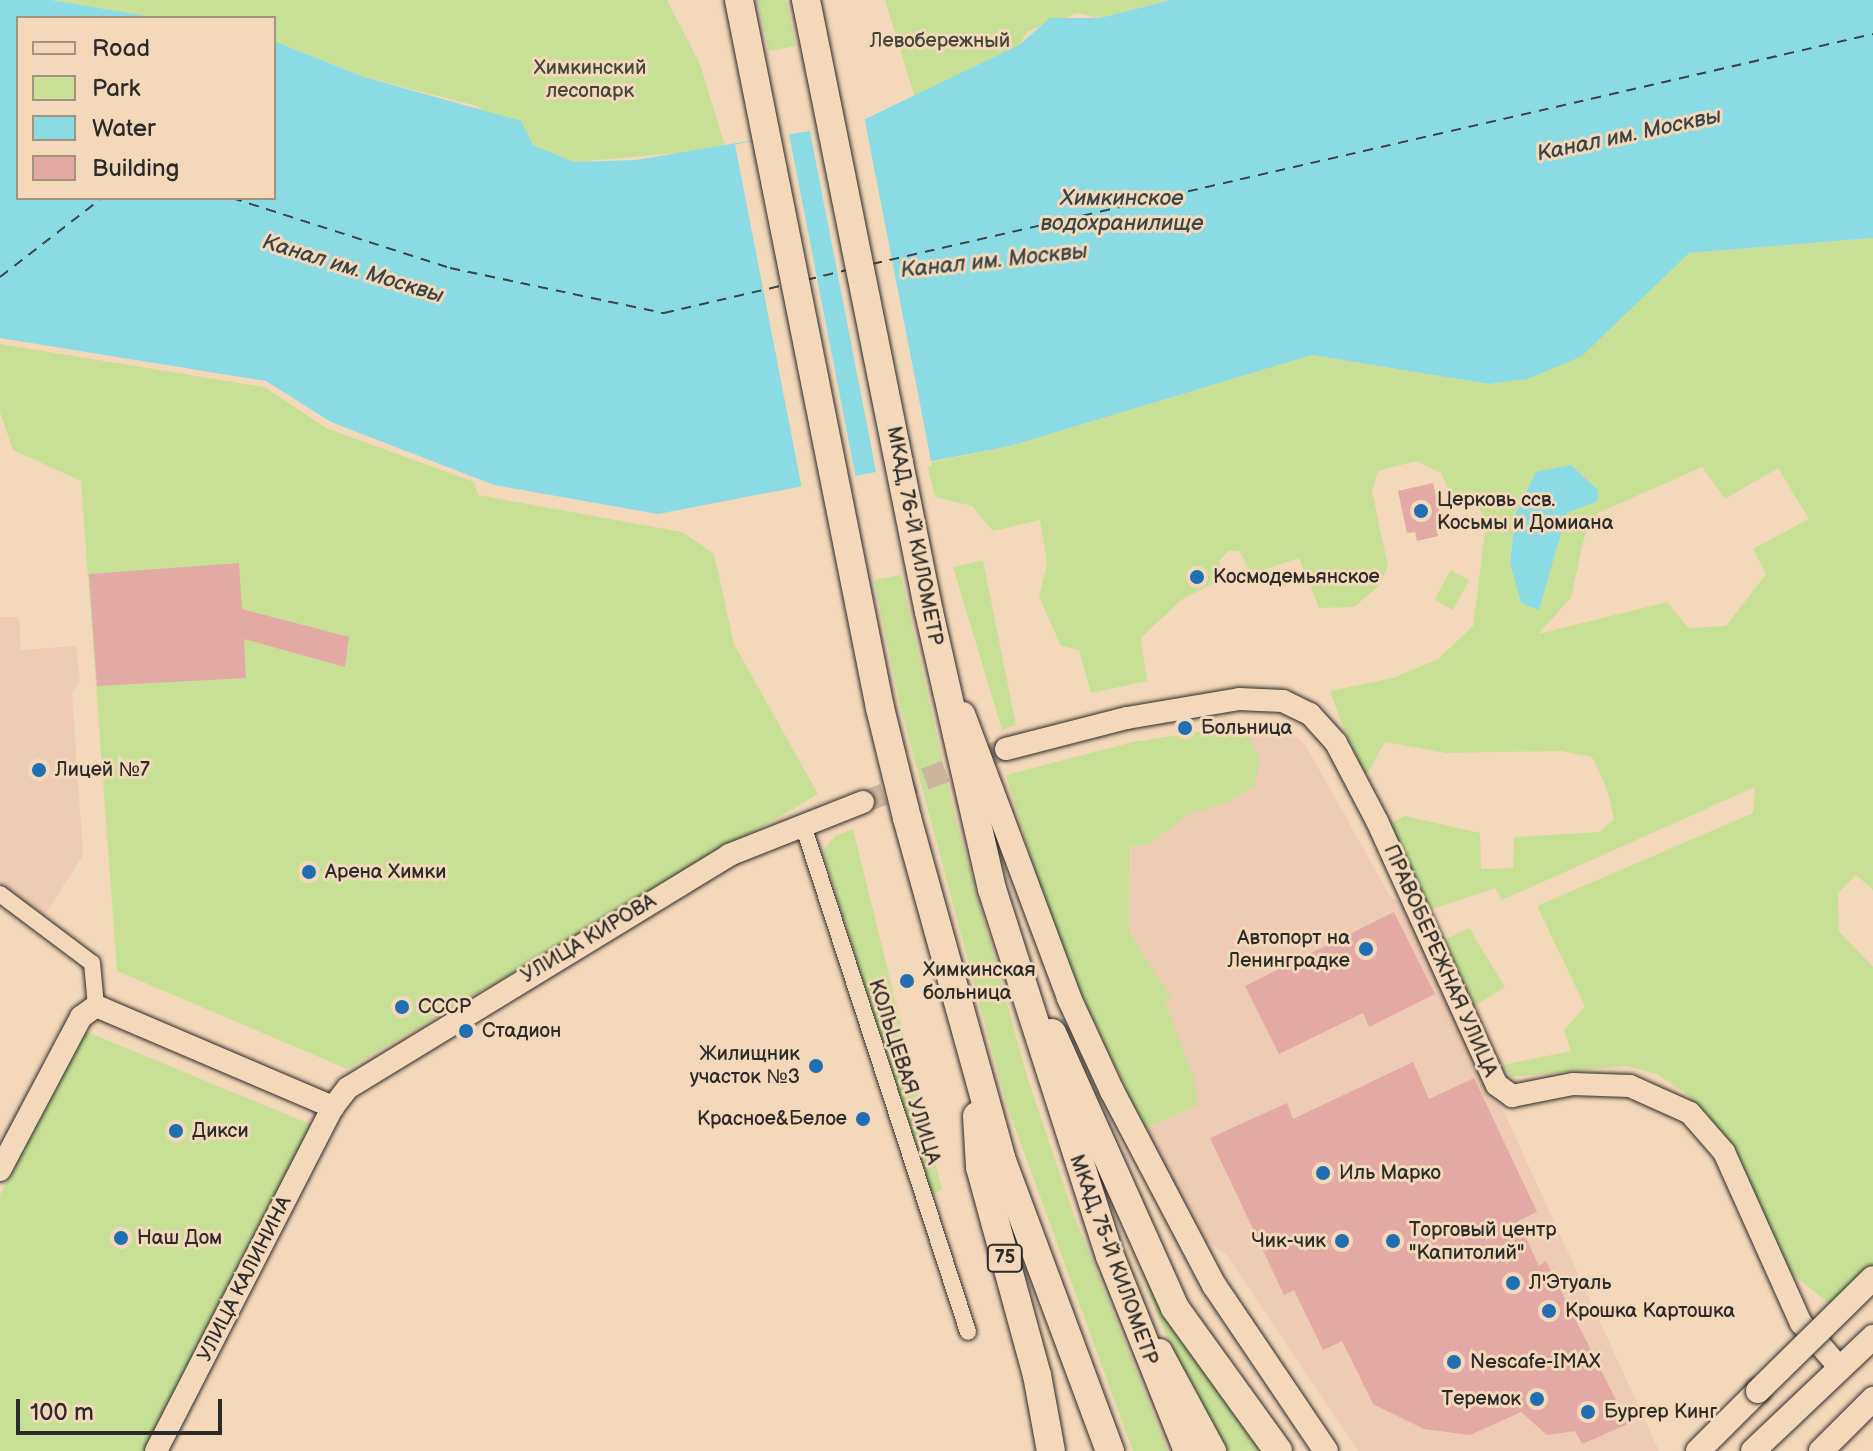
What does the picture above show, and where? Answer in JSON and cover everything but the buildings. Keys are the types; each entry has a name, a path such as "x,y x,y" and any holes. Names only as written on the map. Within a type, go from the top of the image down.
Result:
{"highway":[{"path":"739,0 756,71 880,708 973,1064 1037,1266 1110,1451"},
{"name":"МКАД, 76-Й КИЛОМЕТР","path":"806,0 929,612 992,889 1045,1066"},
{"path":"992,889 1139,1237 1175,1308 1275,1447"},
{"name":"75","path":"973,1064 980,1167 1037,1375 1051,1451"},
{"name":"МКАД, 75-Й КИЛОМЕТР","path":"1045,1066 1110,1256 1188,1451"}],"main road":[{"path":"929,612 1030,899 1112,1091 1214,1285 1326,1451"},
{"path":"1110,1256 1214,1451"},
{"path":"1698,1451 1873,1278"},
{"path":"1753,1451 1873,1337"},
{"path":"1829,1445 1873,1399"}],"street":[{"name":"ПРАВОБЕРЕЖНАЯ УЛИЦА","path":"1006,749 1127,718 1239,699 1283,701 1310,714 1336,743 1377,821 1497,1085 1512,1096 1573,1084 1630,1086 1690,1113 1724,1152 1801,1323 1840,1368"},
{"name":"УЛИЦА КИРОВА","path":"333,1107 367,1071 729,855 863,802"},
{"name":"КОЛЬЦЕВАЯ УЛИЦА","path":"803,825 968,1332"},
{"path":"0,894 92,963 96,1006"},
{"path":"96,1006 333,1107"},
{"path":"0,1170 81,1017 96,1006"},
{"name":"УЛИЦА КАЛИНИНА","path":"156,1451 333,1107"}],"shaded area":[{"name":"Лицей №7","path":"0,617 19,617 21,650 76,646 80,681 72,693 83,855 44,916 0,884"},
{"path":"1251,725 1290,731 1306,746 1390,896 1414,915 1659,1451 1358,1451 1226,1254 1193,1233 1100,1033 1171,998 1129,932 1133,742"}],"green space":[{"name":"Химкинский лесопарк","path":"51,0 667,0 700,64 726,149 574,162 533,145 477,106 364,77 276,42 276,16 147,16"},
{"path":"757,0 786,0 796,46 769,51"},
{"name":"Левобережный","path":"885,0 1171,0 1100,18 1077,13 1028,31 1019,45 915,98"},
{"path":"1873,238 1873,890 1856,875 1838,893 1839,931 1873,967 1873,1268 1833,1307 1790,1272 1735,1148 1688,1095 1657,1074 1626,1066 1511,1077 1503,1065 1571,1051 1564,1030 1585,1006 1537,906 1753,813 1755,787 1502,900 1495,888 1430,910 1389,824 1405,816 1480,833 1481,869 1513,868 1514,837 1599,832 1614,819 1607,789 1592,757 1561,751 1446,753 1385,742 1366,776 1341,722 1330,691 1393,678 1438,659 1473,626 1486,525 1475,494 1454,501 1441,473 1416,461 1378,471 1372,491 1388,566 1379,586 1354,607 1319,608 1299,558 1260,571 1249,569 1239,551 1229,551 1219,561 1223,578 1181,600 1141,638 1147,681 1091,693 1079,650 1061,646 1039,597 1047,563 1040,520 993,531 972,506 935,497 927,463 1010,446 1312,355 1489,384 1528,379 1689,253","holes":["1571,465 1598,490 1598,501 1567,513 1539,609 1521,603 1510,562 1515,515 1555,470","1702,467 1725,499 1778,468 1809,519 1753,549 1766,574 1726,626 1689,628 1667,602 1538,634 1571,598 1584,538 1598,513"]},
{"path":"0,344 264,387 326,428 474,482 478,495 682,532 714,554 734,644 818,794 347,1069 117,971 81,481 13,450 0,412"},
{"path":"983,560 1016,725 1002,730 953,567"},
{"path":"1451,570 1469,580 1453,610 1435,600"},
{"path":"901,575 954,812 1027,1076 1074,1215 1168,1451 1133,1451 1007,1106 900,705 874,580"},
{"path":"1243,725 1260,758 1255,786 1227,803 1191,813 1150,844 1130,847 1129,932 1172,998 1165,1001 1194,1077 1198,1105 1145,1128 1056,940 1006,775 1133,742"},
{"path":"853,829 942,1190 929,1195 823,851 835,836"},
{"path":"1469,928 1505,987 1475,1006 1444,940"},
{"path":"85,1031 315,1126 148,1451 0,1451 0,1195"},
{"path":"1130,1237 1263,1451 1223,1451 1159,1319"}],"water":[{"name":"Химкинское водохранилище","path":"0,0 51,0 147,16 16,16 16,200 276,200 276,42 364,77 521,121 533,145 574,162 636,160 857,123 1019,45 1050,18 1100,18 1171,0 1873,0 1873,238 1689,253 1582,356 1528,379 1489,384 1312,355 1010,446 658,514 494,485 331,422 266,381 0,338"},
{"path":"1571,465 1598,490 1598,501 1567,513 1539,610 1521,603 1510,563 1515,515 1536,472"}],"pier":[{"path":"864,116 932,465 877,476 809,127"},
{"path":"789,134 856,481 802,491 735,144"}],"ferry route":[{"path":"872,264 1873,34"},
{"path":"0,277 99,200"},
{"path":"238,200 450,268 664,313 780,286"},
{"path":"806,280 847,270"}],"tunnel":[{"path":"863,802 1006,749"}],"place":[{"name":"Церковь ссв. Косьмы и Домиана","path":"1421,511"},
{"name":"Космодемьянское","path":"1197,577"},
{"name":"Больница","path":"1185,728"},
{"name":"Лицей №7","path":"39,770"},
{"name":"Арена Химки","path":"309,872"},
{"name":"Автопорт на Ленинградке","path":"1366,949"},
{"name":"Химкинская больница","path":"907,981"},
{"name":"СССР","path":"402,1007"},
{"name":"Стадион","path":"466,1031"},
{"name":"Жилищник участок №3","path":"816,1066"},
{"name":"Красное&Белое","path":"863,1119"},
{"name":"Дикси","path":"176,1131"},
{"name":"Иль Марко","path":"1323,1173"},
{"name":"Наш Дом","path":"121,1238"},
{"name":"Чик-чик","path":"1342,1241"},
{"name":"Торговый центр \"Капитолий\"","path":"1393,1241"},
{"name":"Л'Этуаль","path":"1513,1283"},
{"name":"Крошка Картошка","path":"1549,1311"},
{"name":"Nescafe-IMAX","path":"1454,1362"},
{"name":"Теремок","path":"1537,1399"},
{"name":"Бургер Кинг","path":"1588,1412"}],"water label":[{"name":"Канал им. Москвы","path":"1629,135"},
{"name":"Канал им. Москвы","path":"994,261"},
{"name":"Канал им. Москвы","path":"353,269"}]}
